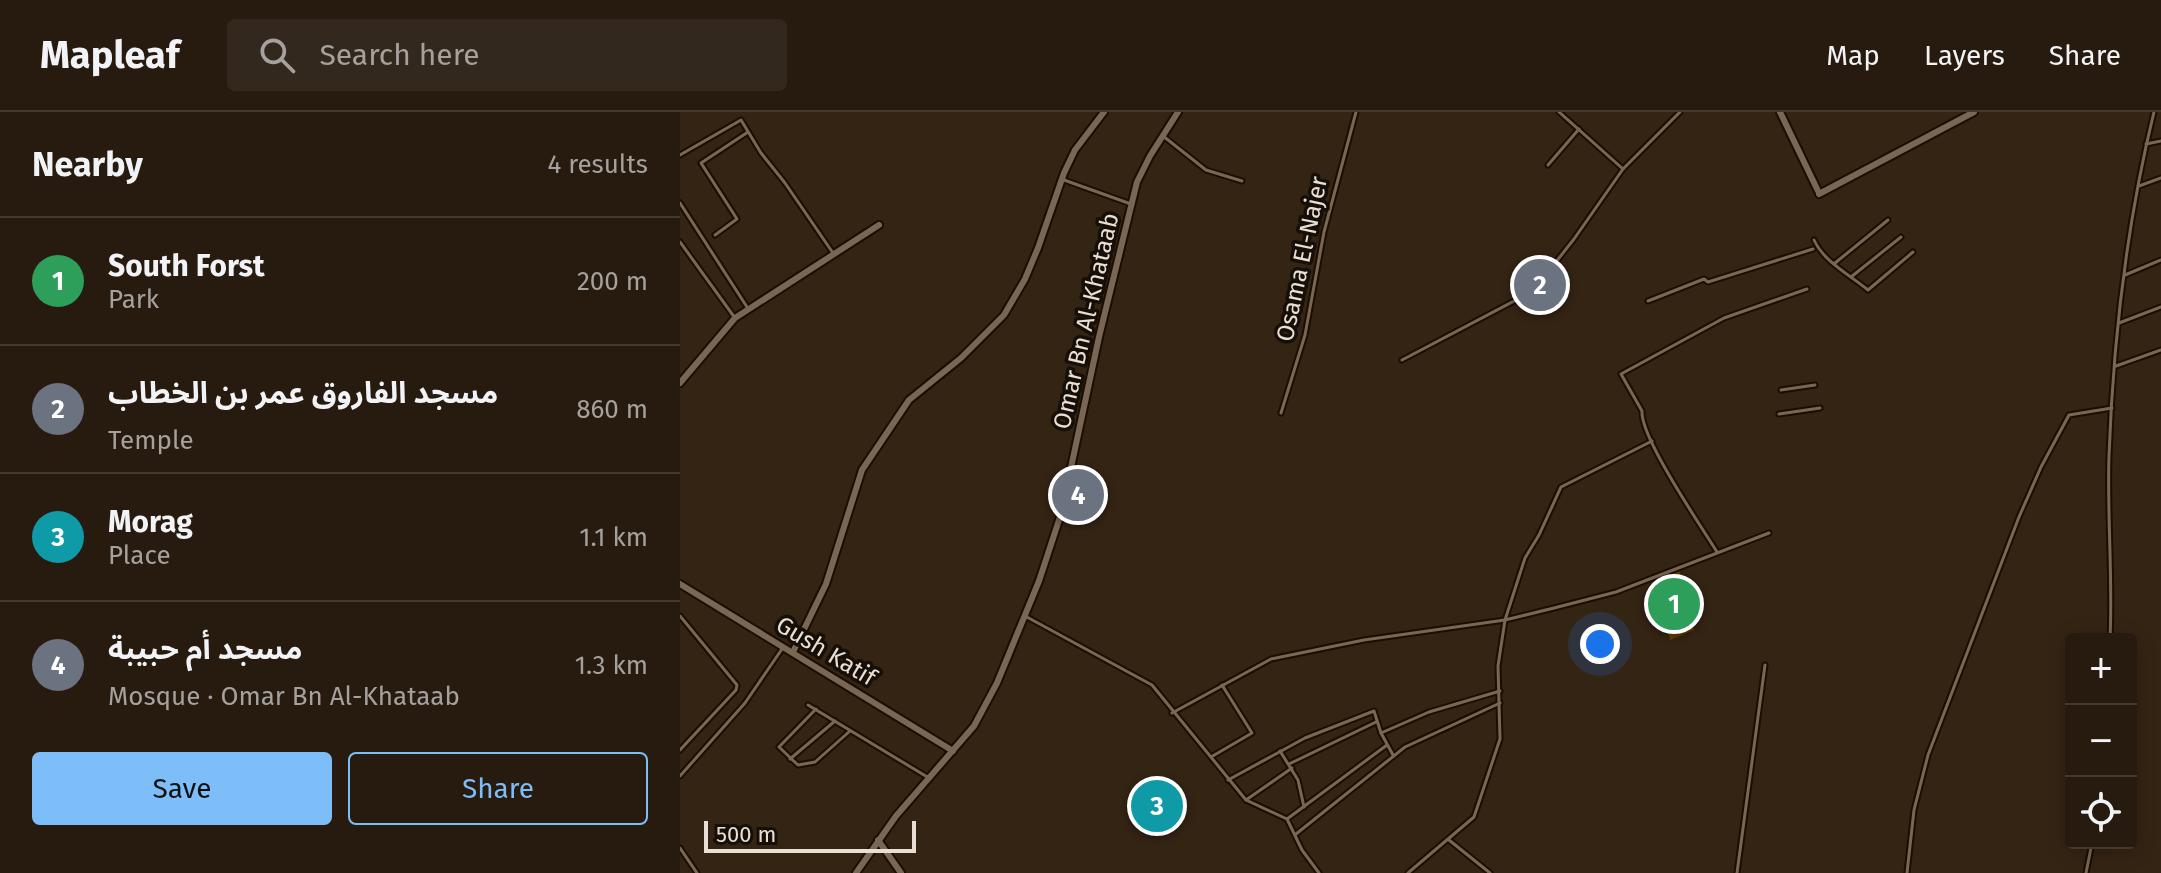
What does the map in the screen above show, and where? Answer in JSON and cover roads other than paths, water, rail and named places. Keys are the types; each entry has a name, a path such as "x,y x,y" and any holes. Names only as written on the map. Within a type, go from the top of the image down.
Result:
{"main road":[{"path":"793,652 826,584 862,470 909,400 942,376 1004,315 1025,279 1075,150 1104,112"},
{"name":"Omar Bn Al-Khataab","path":"856,873 878,840 976,722 992,696 1025,616 1061,514 1131,204 1141,173 1178,112"},
{"path":"1780,112 1818,192 1974,112"},
{"path":"680,383 735,318 879,225"},
{"name":"Gush Katif","path":"680,584 953,751"},
{"path":"878,840 901,873"}],"street":[{"name":"Osama El-Najer","path":"1281,413 1305,335 1324,232 1356,112"},
{"path":"1559,112 1623,169"},
{"path":"1402,360 1533,291 1623,169 1680,112"},
{"path":"2110,633 2109,460 2119,323 2139,186 2154,112"},
{"path":"681,154 741,120 834,254"},
{"path":"1548,165 1579,129"},
{"path":"715,235 737,219 701,163 748,132"},
{"path":"1163,136 1206,170 1242,181"},
{"path":"2146,144 2161,141"},
{"path":"2139,186 2161,178"},
{"path":"1064,180 1131,204"},
{"path":"680,203 749,309"},
{"path":"1834,263 1888,220"},
{"path":"1851,277 1901,237"},
{"path":"1814,240 1819,250 1868,290 1913,252"},
{"path":"680,242 735,318"},
{"path":"1648,301 1704,279 1708,282 1813,249"},
{"path":"2125,275 2161,260"},
{"path":"1717,552 1652,441 1642,411 1621,374 1724,318 1807,289"},
{"path":"2119,323 2161,307"},
{"path":"2116,366 2161,350"},
{"path":"1781,390 1815,385"},
{"path":"1779,414 1820,408"},
{"path":"1907,873 1914,810 1928,755 2006,549 2041,467 2069,415 2112,408"},
{"path":"1408,873 1474,817 1500,739 1498,666 1505,620 1525,558 1561,487 1652,441"},
{"path":"1172,713 1271,659 1364,640 1505,620 1616,592 1769,533"},
{"path":"680,616 737,685 736,690 680,750"},
{"path":"1025,616 1152,685 1246,800 1287,819 1302,850 1319,873"},
{"path":"680,776 745,703 784,647"},
{"path":"1737,873 1765,665"},
{"path":"1211,758 1252,733 1222,685"},
{"path":"1381,733 1429,712 1500,691"},
{"path":"1296,834 1405,747 1500,703"},
{"path":"808,705 929,778"},
{"path":"816,709 779,747 798,765 815,762 850,731"},
{"path":"1228,780 1305,738 1374,711 1393,755"},
{"path":"790,759 835,721"},
{"path":"1246,800 1290,766 1377,722"},
{"path":"1287,819 1387,745"},
{"path":"1280,751 1298,780 1304,807"},
{"path":"1449,840 1490,873"},
{"path":"680,848 697,873"},
{"path":"2086,873 2091,849"}],"place":[{"name":"مسجد الفاروق عمر بن الخطاب","path":"1540,285"},
{"name":"مسجد أم حبيبة","path":"1078,495"},
{"name":"South Forst","path":"1674,604"},
{"name":"Morag","path":"1157,806"}]}
